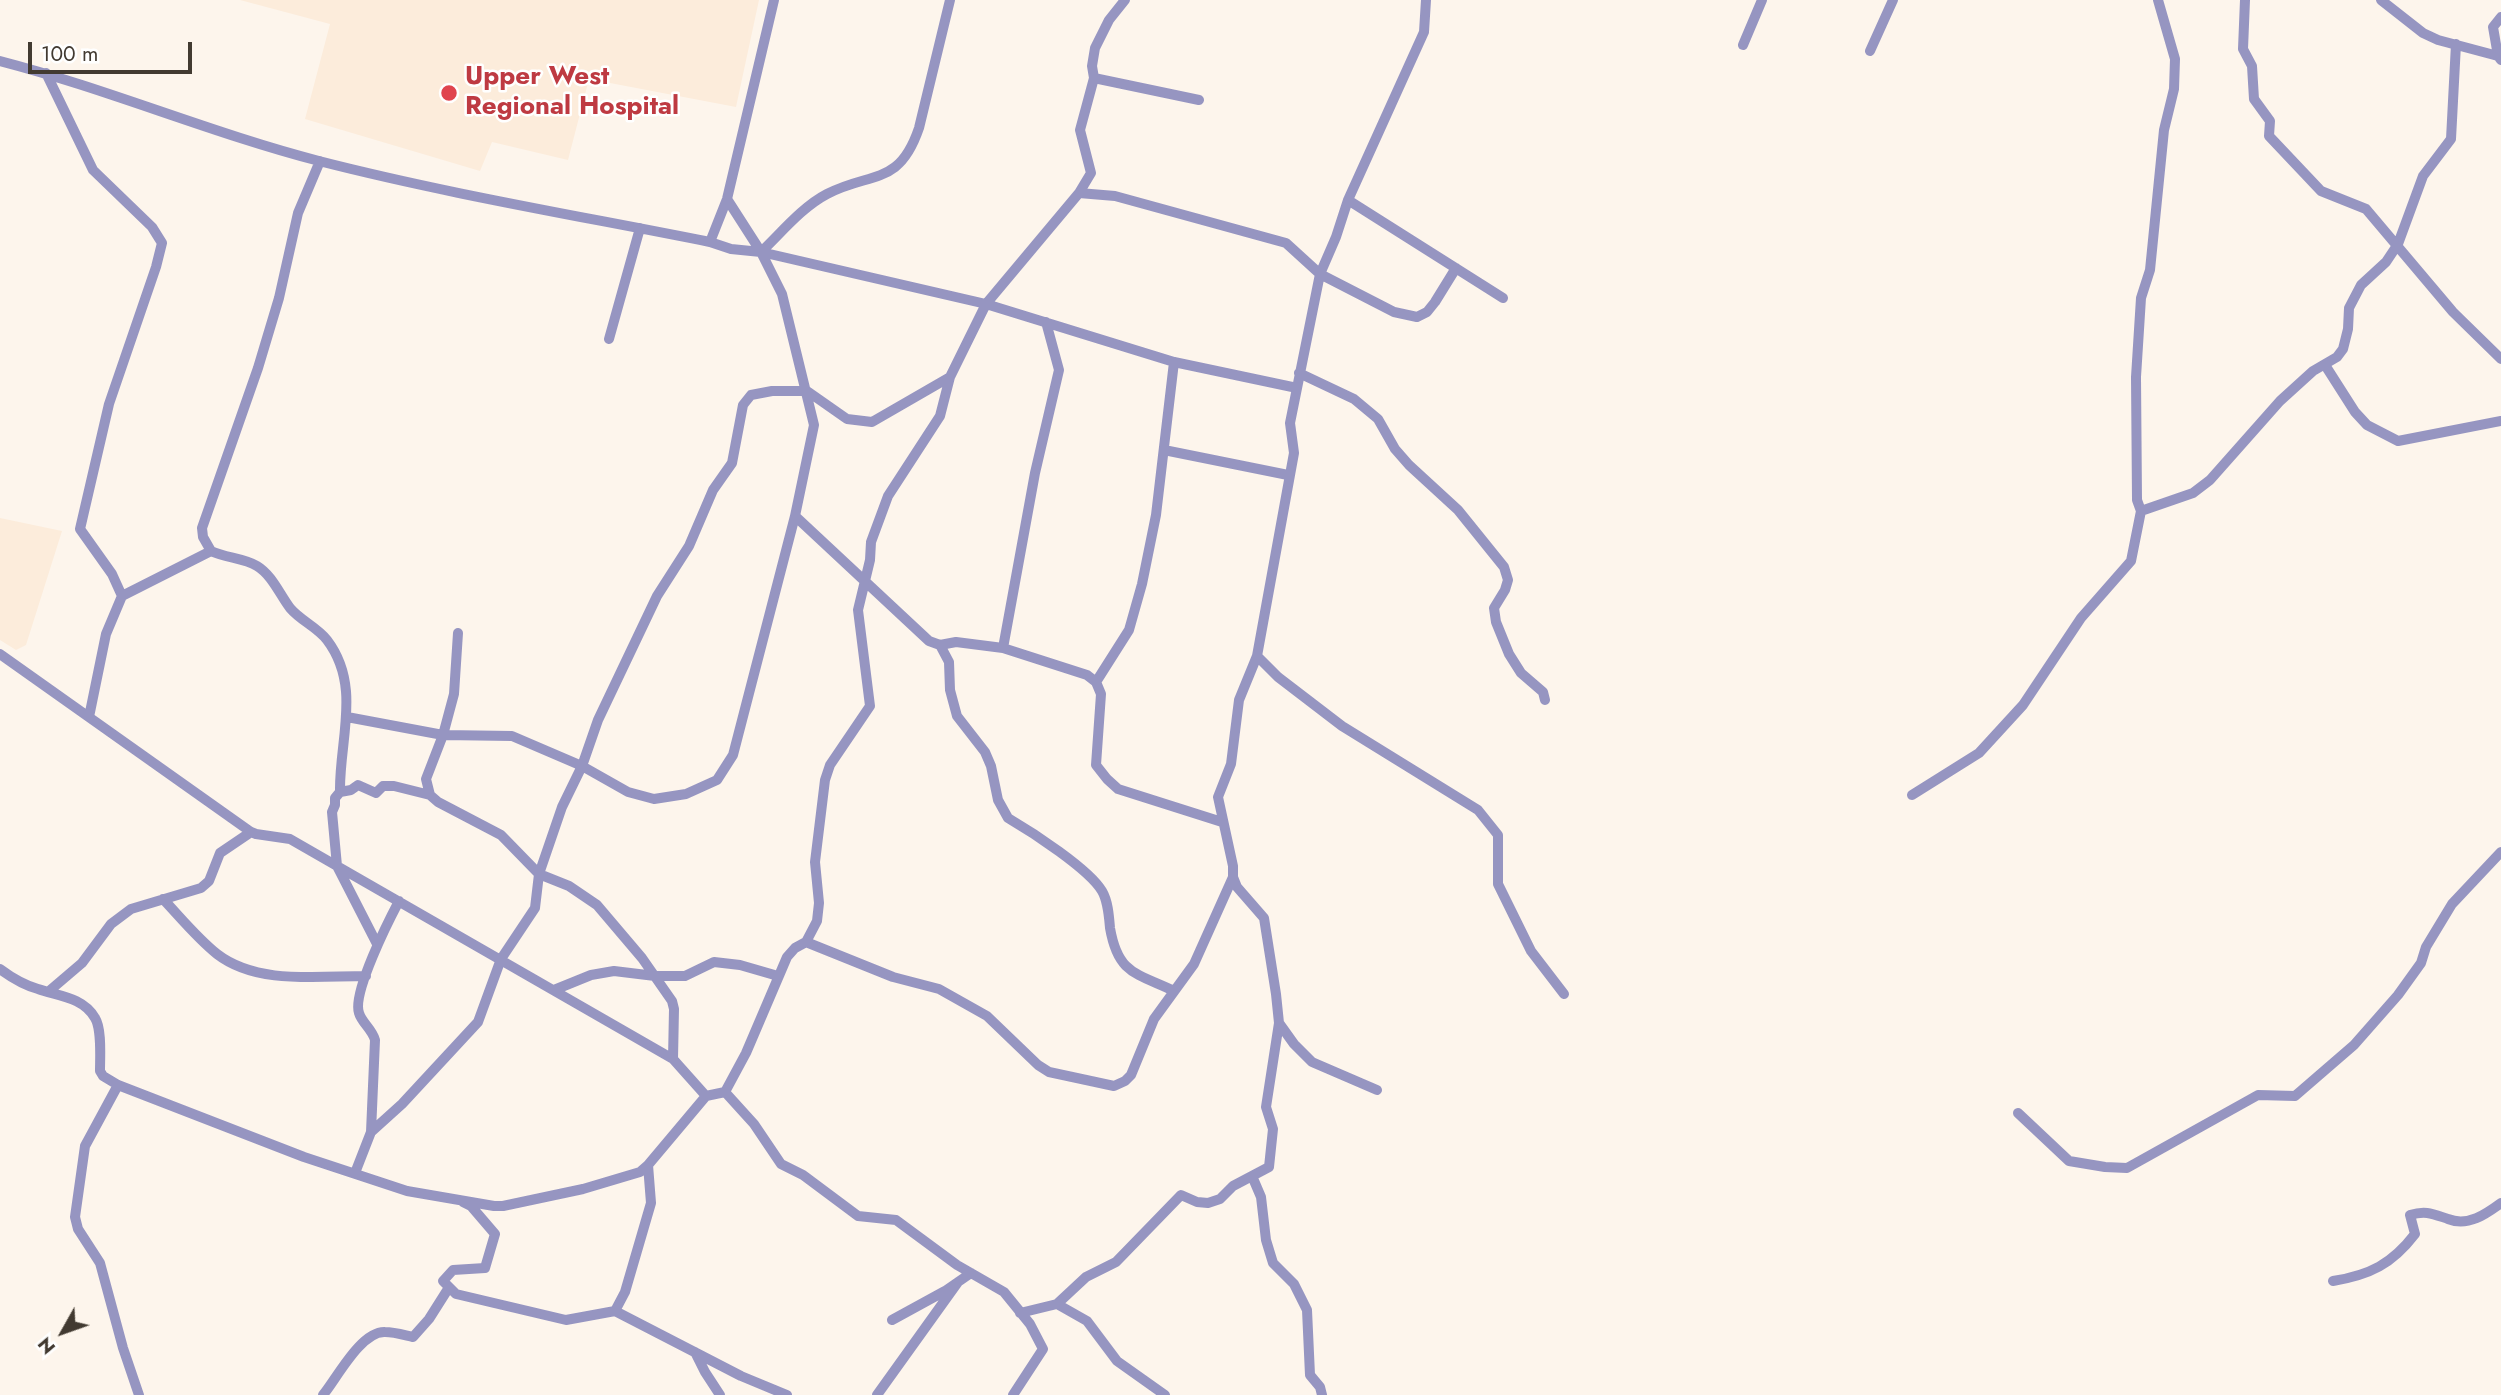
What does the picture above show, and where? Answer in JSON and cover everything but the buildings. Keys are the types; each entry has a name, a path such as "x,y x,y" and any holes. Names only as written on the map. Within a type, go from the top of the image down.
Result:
{"street":[{"path":"710,242 727,199 774,0"},
{"path":"761,252 825,194 878,177 891,171 902,160 913,145 919,128 950,0"},
{"path":"725,1092 787,957 806,942 817,921 819,903 815,862 825,780 830,765 870,706 859,610 870,560 871,542 888,496 940,416 950,377 986,304 1079,193 1091,173 1080,130 1094,78 1092,66 1095,48 1108,20 1125,0"},
{"path":"1269,1167 1273,1129 1266,1107 1279,1023 1264,918 1259,909 1237,887 1233,877 1218,797 1231,764 1239,700 1257,656 1294,453 1290,423 1320,274 1348,200 1424,32 1426,0"},
{"path":"1743,45 1762,0"},
{"path":"1870,51 1893,0"},
{"path":"1912,795 1979,753 2023,705 2081,618 2131,561 2141,511 2137,500 2136,377 2141,298 2150,270 2164,130 2174,79 2173,51 2158,0"},
{"path":"2245,0 2243,49 2252,66 2254,99 2270,121 2269,136 2321,191 2366,209 2453,312 2501,359"},
{"path":"2381,0 2423,33 2500,58"},
{"path":"2500,58 2493,27 2501,17"},
{"path":"2141,511 2193,493 2210,480 2280,401 2313,372 2337,357 2343,349 2348,329 2348,308 2361,285 2386,262 2398,244 2423,176 2451,139 2456,44"},
{"path":"0,61 46,73 187,121 320,161 481,197 710,242 731,249 761,252 986,304 1174,362 1297,388"},
{"path":"46,73 93,170 152,227 162,243 108,404 80,528 113,574 122,596"},
{"path":"1094,78 1199,100"},
{"path":"320,161 298,213 279,298 258,368 202,528 202,537 211,551 259,567 292,611 326,638 343,668 347,717 340,766 340,792 335,798 332,812 337,866 377,944"},
{"path":"1079,193 1115,196 1286,243 1320,274 1394,312 1417,317 1427,312 1435,302 1456,268"},
{"path":"347,717 443,734 512,736 582,766 628,792 654,799 686,794 717,780 733,755 795,516 814,425 782,294 761,252 727,199"},
{"path":"1348,200 1503,298"},
{"path":"609,340 640,228"},
{"path":"1003,648 1035,473 1059,370 1046,323"},
{"path":"1096,682 1129,630 1142,584 1156,515 1174,362"},
{"path":"2325,365 2355,412 2367,425 2398,441 2501,421"},
{"path":"1299,373 1354,399 1378,419 1395,449 1458,510 1504,567 1508,580 1500,601 1494,608 1496,622 1509,654 1521,673 1543,692 1545,700"},
{"path":"371,1132 421,1085 478,1022 501,959 535,908 539,874 562,807 582,766 598,720 657,596 689,546 713,490 732,463 743,405 751,396 772,391 807,391 847,419 872,422 950,377"},
{"path":"1164,450 1288,475"},
{"path":"795,516 929,641 940,645 956,642 1003,648 1087,675 1096,682 1101,694 1096,765 1107,779 1118,789 1222,822"},
{"path":"89,717 106,634 122,596 211,551"},
{"path":"430,795 426,779 454,694 458,633"},
{"path":"940,645 949,662 950,690 957,716 985,752 1002,810 1009,818 1094,879 1104,894 1118,958 1129,970 1174,991"},
{"path":"0,654 251,832 290,839 501,959 673,1059 706,1096"},
{"path":"1257,656 1278,677 1342,726 1478,810 1498,835 1498,884 1531,951 1564,994"},
{"path":"340,792 351,790 358,785 376,793 383,786 394,786 430,795 438,802 501,835 539,874 569,886 597,905 642,958 673,1005 673,1059"},
{"path":"48,992 82,963 121,915 131,909 206,885 220,853 251,832"},
{"path":"2018,1113 2069,1161 2127,1168 2258,1096 2295,1096 2354,1045 2398,995 2421,963 2426,947 2452,904 2501,852"},
{"path":"806,942 893,978 939,989 987,1016 1038,1065 1049,1072 1114,1086 1125,1081 1131,1074 1154,1019 1194,964 1233,877"},
{"path":"163,900 218,954 231,963 261,974 366,976"},
{"path":"355,1173 371,1132 375,1040 373,1030 359,1014 358,1006 377,944 399,901"},
{"path":"554,990 591,975 614,971 655,976 685,976 714,962 740,965 778,975"},
{"path":"0,969 14,979 78,1000 96,1019 100,1071 103,1076 118,1085 304,1157 407,1191 503,1206 583,1189 640,1172 706,1096 725,1092"},
{"path":"1279,1023 1294,1044 1312,1062 1377,1090"},
{"path":"118,1085 85,1146 75,1217 78,1229 100,1263 139,1395"},
{"path":"725,1092 754,1124 781,1164 803,1175 858,1216 896,1220 1004,1293 1030,1324 1043,1349 1013,1395"},
{"path":"615,1311 625,1292 651,1203 648,1165"},
{"path":"1020,1313 1057,1304 1086,1277 1116,1262 1181,1195 1197,1202 1208,1203 1220,1199 1233,1186 1269,1167"},
{"path":"1269,1167 1252,1176 1261,1197 1265,1240 1273,1263 1294,1284 1307,1310 1310,1375 1320,1387 1322,1395"},
{"path":"461,1200 471,1206 495,1234 485,1268 453,1270 443,1281 456,1294 566,1320 615,1311 741,1376 787,1395"},
{"path":"2333,1281 2359,1277 2385,1265 2415,1234 2410,1215 2422,1211 2435,1213 2451,1221 2470,1221 2488,1213 2501,1203"},
{"path":"892,1320 971,1273"},
{"path":"877,1395 958,1282"},
{"path":"323,1395 359,1346 369,1337 382,1331 413,1337 449,1289"},
{"path":"1057,1304 1087,1321 1116,1361 1165,1395"},
{"path":"695,1352 720,1395"}],"shaded area":[{"name":"Upper West Regional Hospital","path":"240,0 759,0 736,107 589,79 568,160 492,142 480,171 305,119 330,24"},
{"path":"0,518 62,531 26,645 16,650 0,640"}],"place":[{"name":"Upper West Regional Hospital","path":"449,93"}]}
